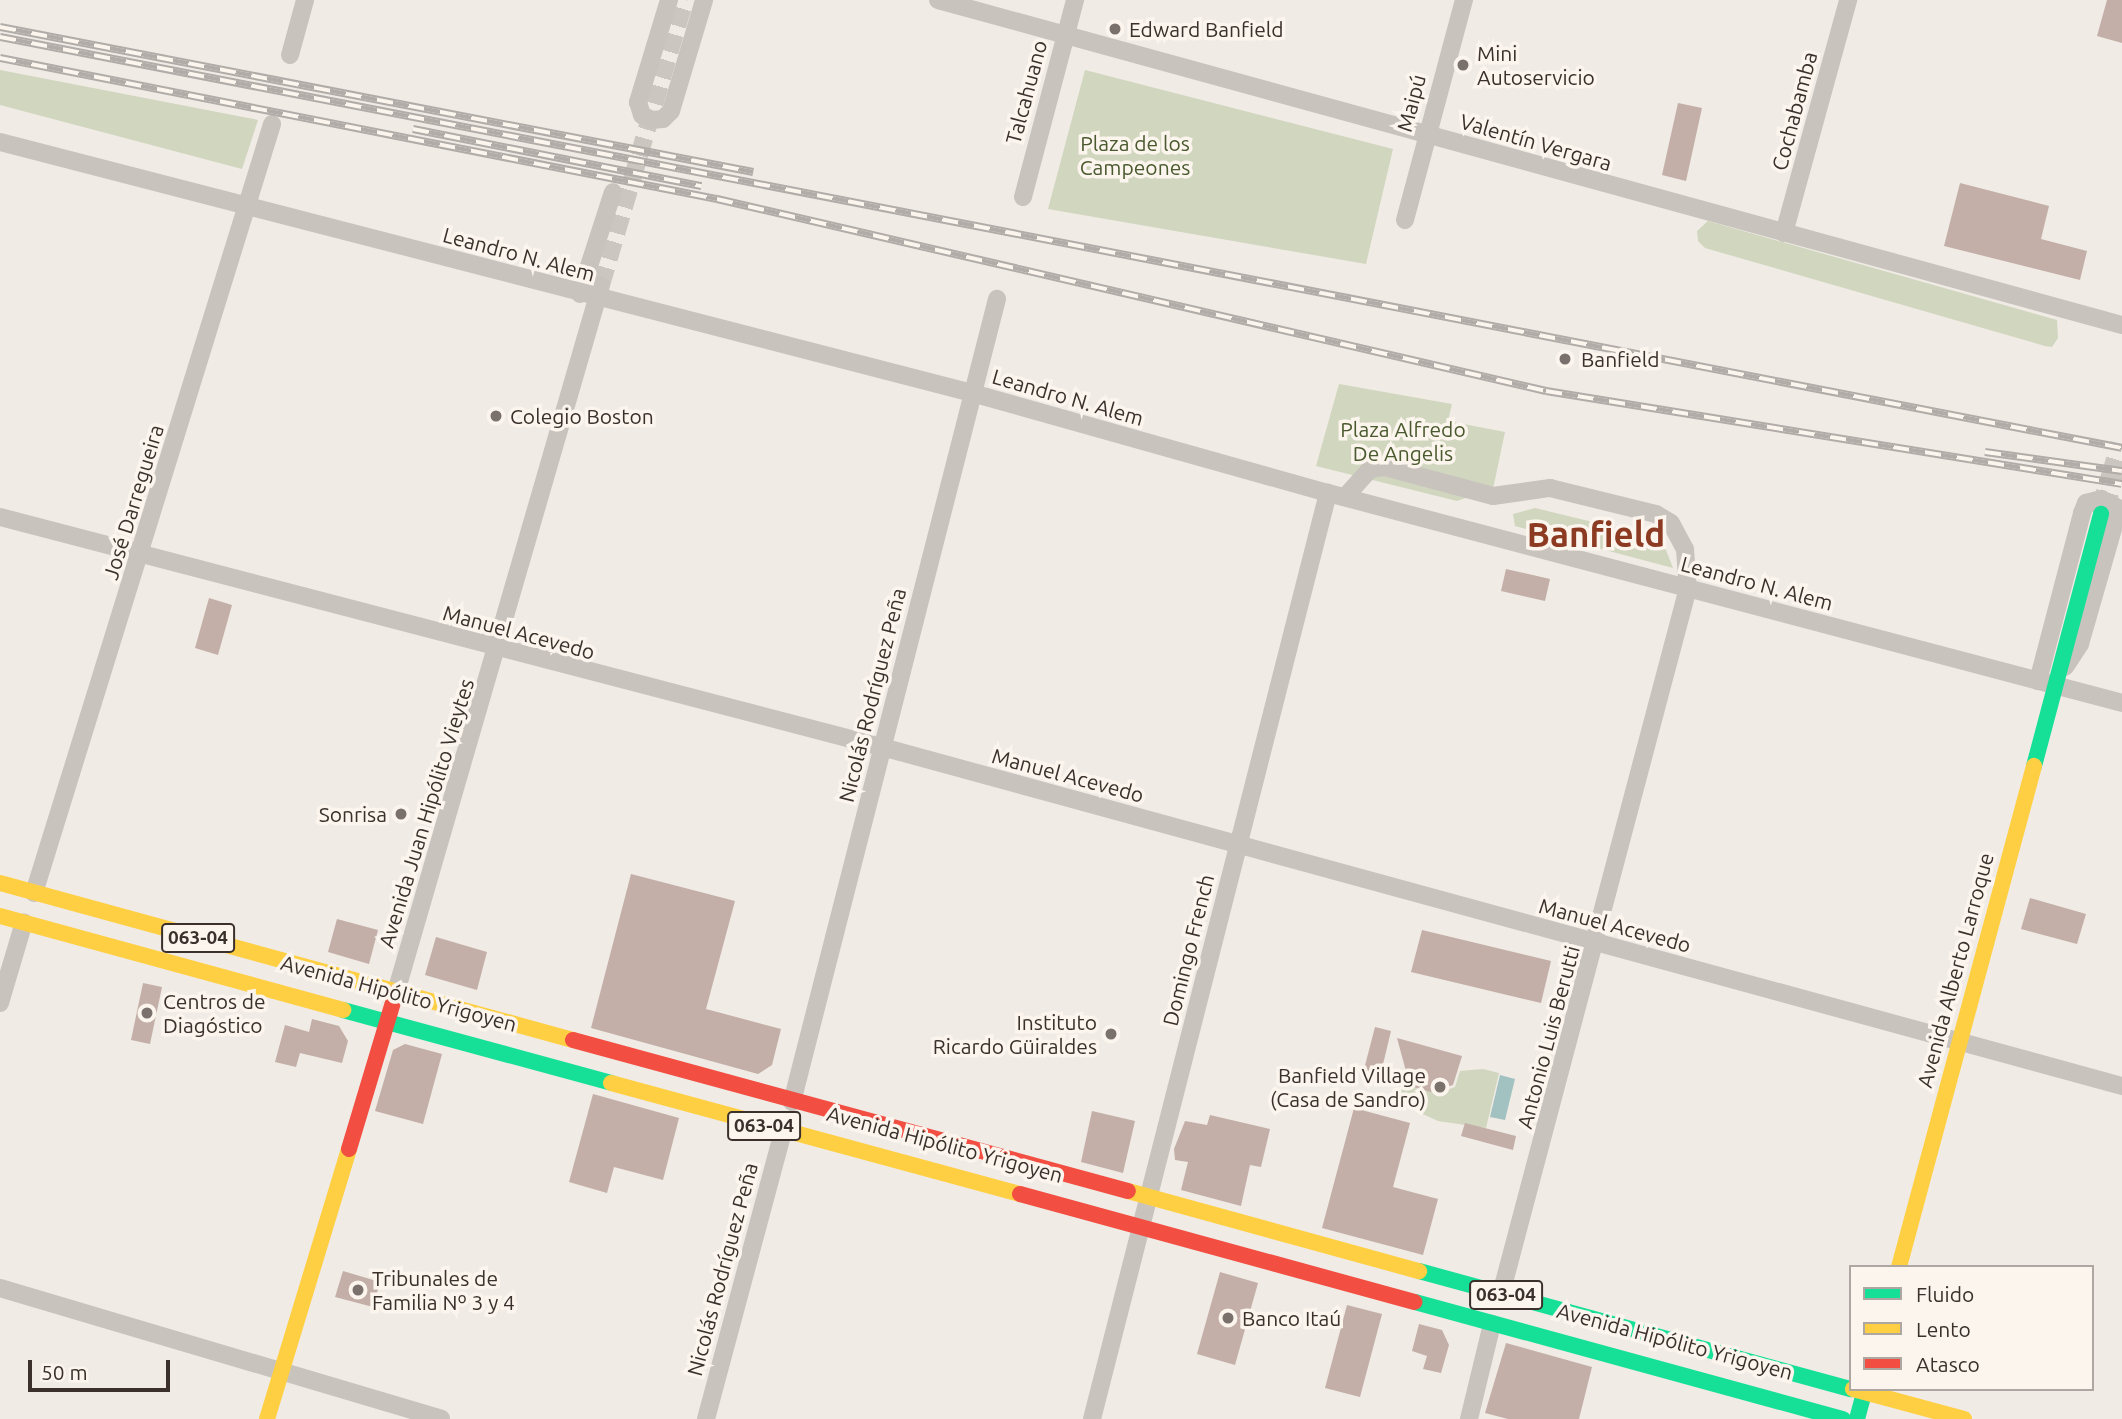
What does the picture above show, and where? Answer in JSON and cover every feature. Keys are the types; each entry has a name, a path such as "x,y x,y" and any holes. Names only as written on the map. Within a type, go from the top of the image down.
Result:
{"main road":[{"name":"Avenida Alberto Larroque","path":"1900,1265 1960,1043 2046,682 2101,514"},
{"name":"Avenida Hipólito Yrigoyen","path":"0,883 792,1102 1849,1388"},
{"name":"Avenida Hipólito Yrigoyen","path":"0,916 1140,1230 1843,1419"},
{"name":"Avenida Juan Hipólito Vieytes","path":"267,1419 396,992"},
{"path":"1857,1419 1858,1391"},
{"name":"Avenida Hipólito Yrigoyen","path":"1862,1391 1964,1419"}],"street":[{"path":"290,55 305,0"},
{"path":"669,0 638,102 642,115 652,120 663,120 671,111 704,0"},
{"name":"Valentín Vergara","path":"938,0 1064,37 2122,325"},
{"name":"Talcahuano","path":"1023,197 1075,0"},
{"name":"Maipú","path":"1405,220 1464,0"},
{"name":"Cochabamba","path":"1784,233 1847,0"},
{"name":"José Darregueira","path":"34,893 272,124"},
{"name":"Leandro N. Alem","path":"0,142 248,207 593,292 972,393 1337,495 2122,703"},
{"name":"Avenida Juan Hipólito Vieytes","path":"396,992 498,650 593,292 612,192"},
{"name":"Nicolás Rodríguez Peña","path":"792,1102 997,299"},
{"path":"1337,495 1370,469 1385,467 1493,496 1511,496 1550,488 1656,513 1678,532 1688,588"},
{"name":"Domingo French","path":"1092,1419 1238,846 1337,495"},
{"name":"Avenida Alberto Larroque","path":"2101,499 2116,507 2117,515 2080,643 2046,682 2082,513 2086,503 2101,499"},
{"name":"Manuel Acevedo","path":"0,517 498,650 882,747 2122,1086"},
{"name":"Antonio Luis Berutti","path":"1501,1294 1597,944 1688,588"},
{"path":"0,1003 24,922"},
{"name":"Nicolás Rodríguez Peña","path":"706,1419 783,1131"},
{"path":"0,1288 441,1419"},
{"path":"1469,1419 1492,1324"}],"green space":[{"path":"0,70 258,120 242,169 0,105"},
{"name":"Plaza de los Campeones","path":"1085,70 1393,149 1366,264 1048,209"},
{"path":"1708,221 2057,320 2058,338 2052,347 2045,346 1705,248 1698,241 1697,231"},
{"name":"Plaza Alfredo De Angelis","path":"1339,384 1452,404 1448,421 1505,432 1493,489 1457,501 1316,466"},
{"path":"1535,508 1642,534 1666,550 1673,568 1515,526 1513,514"},
{"path":"1483,1069 1499,1073 1486,1128 1438,1121 1394,1101 1404,1073 1410,1086 1439,1093 1455,1087 1460,1071"}],"water":[{"path":"1500,1075 1515,1079 1505,1120 1490,1117"}],"building":[{"path":"2107,0 2122,0 2122,43 2097,36"},
{"path":"1678,103 1702,108 1686,181 1662,175"},
{"path":"1960,183 2049,206 2041,239 2087,251 2080,280 1944,246"},
{"path":"1506,569 1550,579 1545,601 1501,591"},
{"path":"209,598 232,605 218,655 195,648"},
{"path":"631,874 735,901 706,1009 781,1029 772,1065 758,1074 591,1028"},
{"path":"2030,898 2086,914 2077,944 2021,929"},
{"path":"337,919 378,930 369,964 328,952"},
{"path":"1422,930 1551,961 1541,1003 1411,972"},
{"path":"436,937 487,952 477,990 425,975"},
{"name":"Centros de Diagóstico","path":"143,983 162,987 150,1044 131,1040"},
{"path":"312,1019 339,1026 348,1041 342,1063 300,1053 296,1067 275,1062 285,1025 309,1032"},
{"path":"1375,1027 1391,1031 1379,1081 1362,1077"},
{"path":"1397,1038 1462,1056 1453,1085 1431,1092 1410,1086"},
{"path":"405,1044 442,1054 423,1124 375,1111 393,1050"},
{"path":"593,1094 679,1118 663,1180 614,1167 607,1193 569,1182"},
{"path":"1354,1108 1410,1123 1393,1187 1438,1199 1423,1255 1322,1228"},
{"path":"1092,1111 1135,1121 1123,1173 1081,1162"},
{"path":"1210,1115 1270,1129 1261,1167 1250,1165 1241,1206 1181,1190 1188,1162 1175,1160 1174,1149 1185,1121 1207,1125"},
{"path":"1465,1123 1516,1136 1513,1150 1461,1136"},
{"name":"Tribunales de Familia Nº 3 y 4","path":"343,1271 380,1282 373,1307 335,1297"},
{"name":"Banco Itaú","path":"1220,1272 1258,1283 1235,1365 1197,1354"},
{"path":"1347,1305 1382,1314 1360,1397 1325,1388"},
{"path":"1419,1324 1442,1330 1449,1345 1441,1373 1423,1369 1427,1356 1412,1351"},
{"path":"1506,1343 1592,1367 1579,1419 1508,1419 1485,1413"}],"tunnel":[{"path":"601,285 685,0"},
{"path":"2101,514 2122,444"}],"railway":[{"path":"0,27 753,172"},
{"path":"0,37 2122,448"},
{"path":"0,58 717,199 1546,391 2122,484"},
{"path":"413,129 701,186"},
{"path":"1985,452 2122,471"}],"traffic: fast":[{"path":"2034,766 2101,514"},
{"path":"343,1010 611,1083"},
{"path":"1419,1271 1849,1388"},
{"path":"1415,1302 1843,1419"},
{"path":"1857,1419 1864,1391"}],"traffic: slow":[{"path":"1900,1265 2034,766"},
{"path":"0,883 573,1040"},
{"path":"0,916 343,1010"},
{"path":"611,1083 1020,1194"},
{"path":"267,1419 349,1149"},
{"path":"1128,1191 1419,1271"},
{"path":"1860,1391 1964,1419"}],"traffic: jam":[{"path":"349,1149 396,992"},
{"path":"573,1040 1128,1191"},
{"path":"1020,1194 1415,1302"}],"place":[{"name":"Edward Banfield","path":"1115,29"},
{"name":"Mini Autoservicio","path":"1463,65"},
{"name":"Banfield","path":"1565,359"},
{"name":"Colegio Boston","path":"496,416"},
{"name":"Sonrisa","path":"401,814"},
{"name":"Centros de Diagóstico","path":"147,1013"},
{"name":"Instituto Ricardo Güiraldes","path":"1111,1034"},
{"name":"Banfield Village (Casa de Sandro)","path":"1440,1087"},
{"name":"Tribunales de Familia Nº 3 y 4","path":"358,1290"},
{"name":"Banco Itaú","path":"1228,1318"}],"district":[{"name":"Banfield","path":"1596,534"}]}
